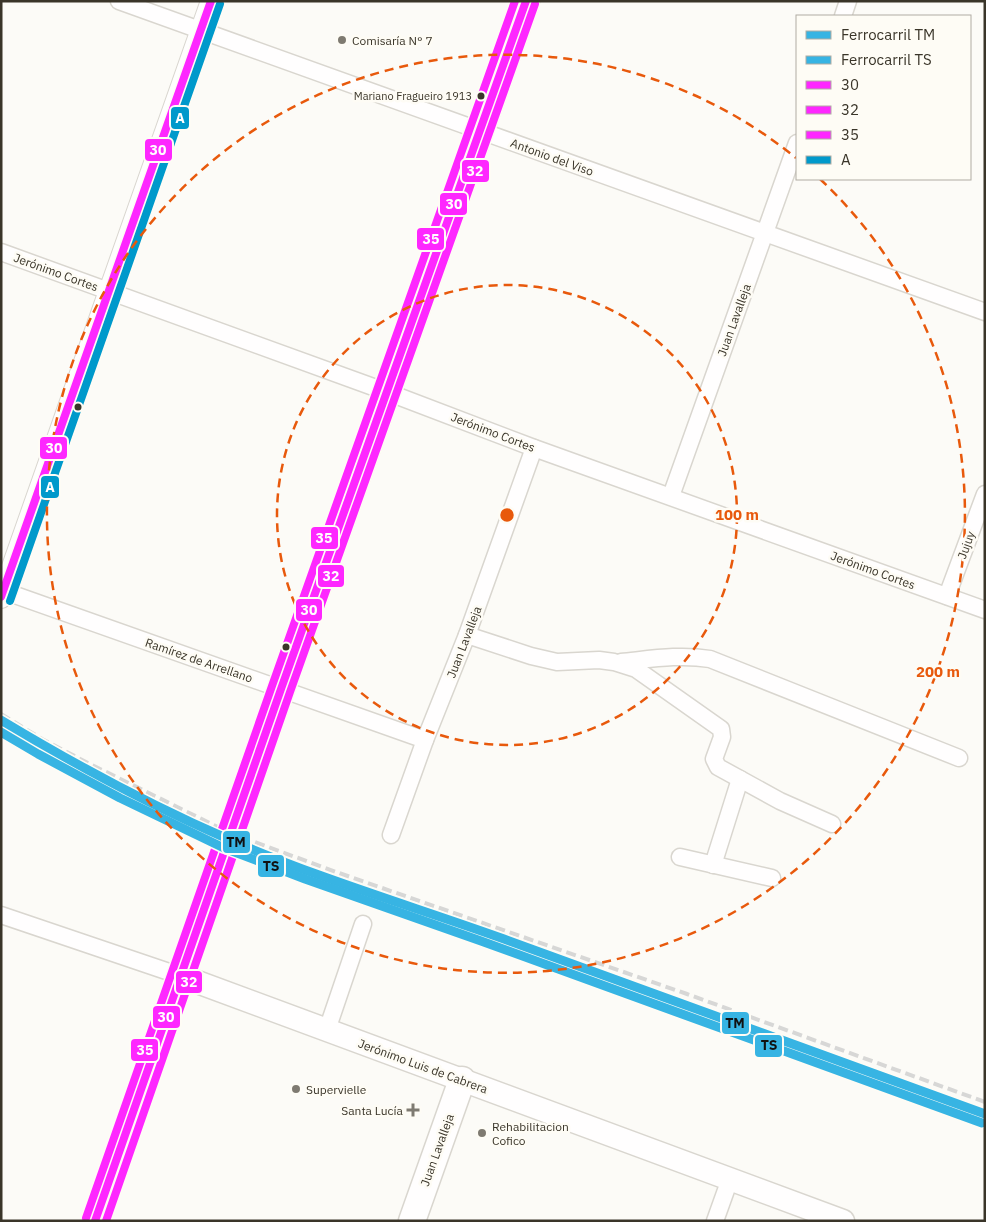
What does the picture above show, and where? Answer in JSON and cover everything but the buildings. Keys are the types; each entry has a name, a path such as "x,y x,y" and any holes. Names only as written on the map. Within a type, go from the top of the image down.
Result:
{"main road":[{"path":"95,1221 281,689 526,1"},
{"name":"Jerónimo Luis de Cabrera","path":"181,976 843,1221"},
{"name":"Juan Lavalleja","path":"412,1221 462,1080"}],"street":[{"name":"Antonio del Viso","path":"119,1 985,312"},
{"path":"2,593 211,1"},
{"path":"842,15 848,1"},
{"name":"Juan Lavalleja","path":"671,496 796,146"},
{"name":"Jerónimo Cortes","path":"1,252 387,392 534,448 985,610"},
{"name":"Juan Lavalleja","path":"391,835 425,740 467,635 534,448"},
{"name":"Jujuy","path":"947,596 985,494"},
{"name":"Ramírez de Arrellano","path":"2,593 425,740"},
{"path":"467,635 531,656 557,662 587,660 614,662 675,657 710,659 959,758"},
{"path":"614,662 636,670 721,729 722,737 714,759 718,767 780,801 832,824"},
{"path":"713,865 740,779"},
{"path":"680,857 772,878"},
{"name":"Jerónimo Luis de Cabrera","path":"1,915 181,976"},
{"path":"326,1030 363,924"},
{"path":"715,1221 730,1179"}],"railway":[{"path":"1,714 42,739 88,763 230,833 339,873 687,994 985,1102"}],"rail line":[{"name":"TM","path":"1,720 84,768 141,798 262,853 985,1114"},
{"name":"TS","path":"1,732 120,798 224,848 305,879 982,1123"}],"transit line":[{"name":"30","path":"1,597 211,1"},
{"name":"35","path":"86,1218 515,1"},
{"name":"30","path":"95,1221 281,689 526,1"},
{"name":"A","path":"10,601 220,4"},
{"name":"32","path":"106,1221 290,692 535,4"}],"place":[{"name":"Comisaría N° 7","path":"342,40"},
{"name":"Mariano Fragueiro 1913","path":"481,96"},
{"name":"Supervielle","path":"296,1089"},
{"name":"Santa Lucía","path":"413,1110"},
{"name":"Rehabilitacion Cofico","path":"482,1133"}]}
